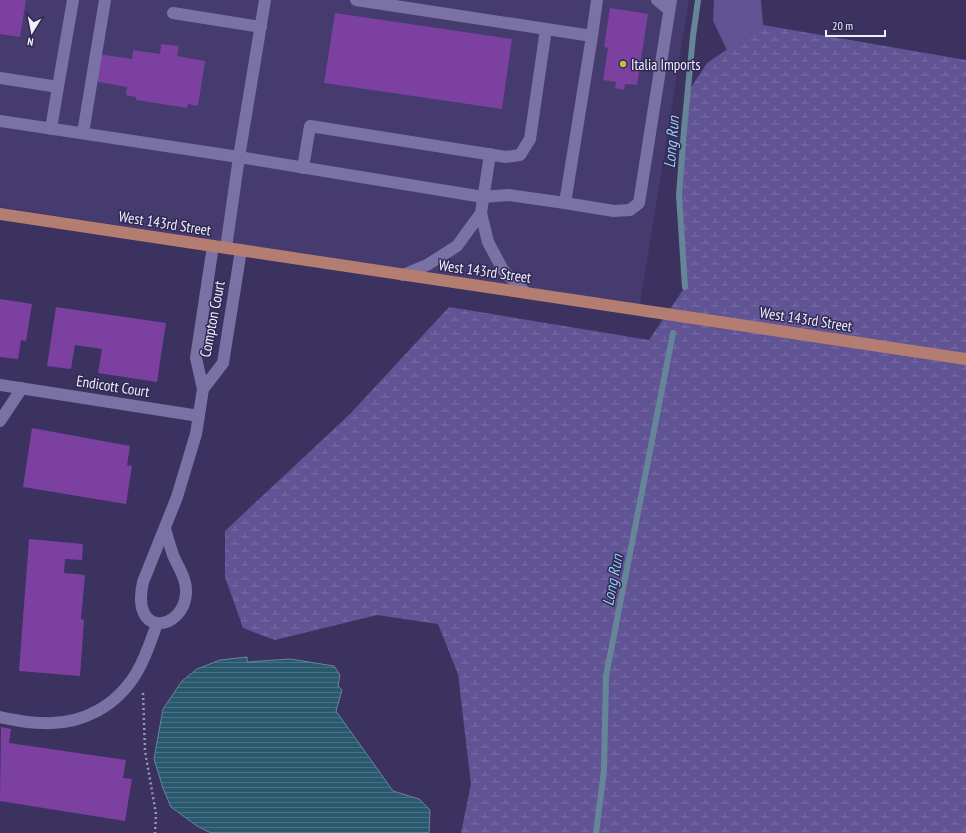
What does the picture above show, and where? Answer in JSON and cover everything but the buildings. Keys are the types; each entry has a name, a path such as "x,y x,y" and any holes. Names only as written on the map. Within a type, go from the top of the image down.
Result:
{"main road":[{"name":"West 143rd Street","path":"0,214 966,359"}],"street":[{"path":"51,129 73,0"},
{"path":"83,134 105,0"},
{"path":"226,248 239,157 265,0"},
{"path":"356,0 592,36"},
{"path":"565,203 597,0"},
{"path":"0,121 239,157 483,197 508,195 614,211 630,210 639,203 670,5 657,0"},
{"path":"173,13 260,27"},
{"path":"303,168 310,126 506,157 520,155 530,139 546,29"},
{"path":"0,78 58,87"},
{"path":"490,154 481,213 488,242 504,270 526,293"},
{"path":"403,275 427,264 458,246 481,213"},
{"name":"Compton Court","path":"157,624 149,620 143,614 140,594 143,582 177,497 196,434 203,389 196,358 213,246"},
{"name":"Compton Court","path":"203,389 223,363 241,250"},
{"name":"Endicott Court","path":"0,385 199,416"},
{"path":"0,421 22,388"},
{"path":"0,717 43,723 68,722 90,715 110,704 124,690 138,672 157,624 166,622 176,617 180,611 186,593 185,582 164,528"}],"path":[{"path":"138,672 143,684 145,751 156,814 155,833"}],"shaded area":[{"path":"0,0 689,0 640,305 0,207"}],"green space":[{"path":"714,0 761,0 763,25 727,50 713,21"},
{"path":"763,25 966,60 966,833 461,833 471,784 458,674 438,624 377,615 275,640 243,628 225,577 225,531 350,414 449,307 649,340 685,287 679,195 688,92 707,63"}],"water":[{"path":"247,657 247,662 290,659 334,666 340,675 338,686 342,690 336,711 393,791 419,799 430,810 429,833 211,833 197,826 171,807 154,759 163,709 182,681 197,669 220,660"}],"waterway":[{"name":"Long Run","path":"685,287 679,195 693,36 698,0"},
{"name":"Long Run","path":"596,833 604,770 606,676 673,333"}],"place":[{"name":"Italia Imports","path":"623,64"}]}
